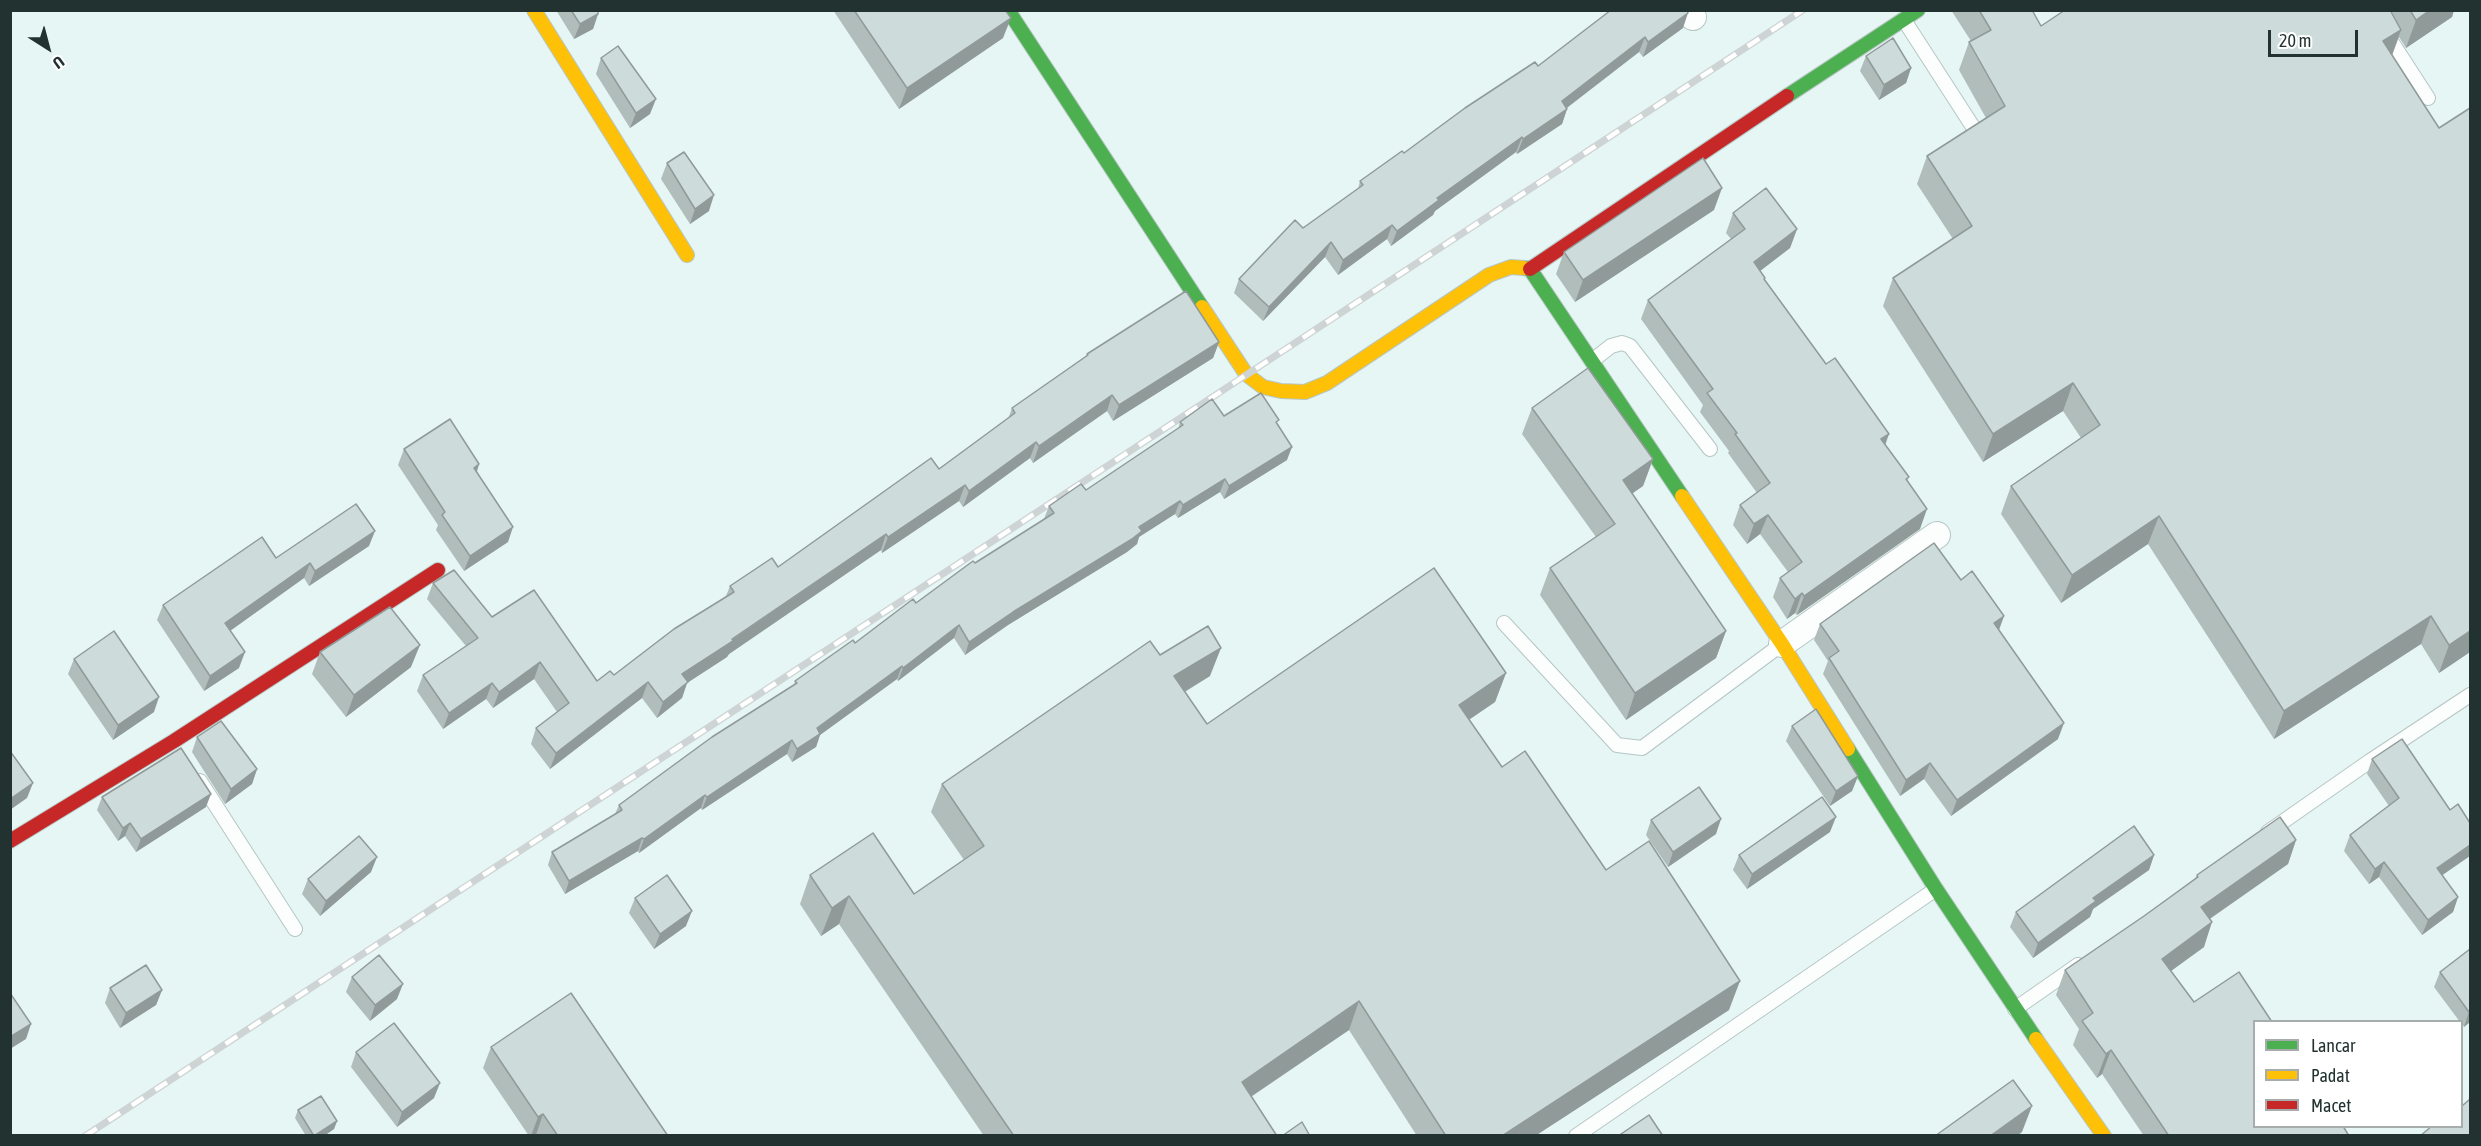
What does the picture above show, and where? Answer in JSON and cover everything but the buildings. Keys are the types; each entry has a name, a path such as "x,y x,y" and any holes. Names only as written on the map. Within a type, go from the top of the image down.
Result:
{"street":[{"path":"534,10 687,255"},
{"path":"1008,10 1246,374 1263,387 1281,391 1305,392 1327,383 1488,275 1511,267 1530,269 1763,111 1918,10"},
{"path":"1530,269 1782,644 1936,889 2015,1009 2104,1136"},
{"path":"1782,644 1937,535"},
{"path":"10,841 177,746 438,570"}],"lane":[{"path":"2371,10 2428,98"},
{"path":"1904,20 1975,130"},
{"path":"1592,361 1611,346 1622,343 1630,346 1710,448"},
{"path":"1504,623 1617,745 1642,748 1782,644"},
{"path":"2254,842 2470,695"},
{"path":"193,771 295,929"},
{"path":"1576,1136 1936,889"},
{"path":"2015,1009 2091,956"}],"railway":[{"path":"85,1136 1803,10"}],"traffic: fast":[{"path":"1008,10 1202,307"},
{"path":"1787,96 1918,10"},
{"path":"1524,268 1530,269 1682,496"},
{"path":"1848,749 1936,889 2036,1039"}],"traffic: slow":[{"path":"534,10 687,255"},
{"path":"1202,307 1246,374 1263,387 1281,391 1305,392 1327,383 1489,275 1511,267 1524,268"},
{"path":"1682,496 1782,644 1848,749"},
{"path":"2036,1039 2104,1136"}],"traffic: jam":[{"path":"1530,269 1787,96"},
{"path":"10,841 174,741 438,570"}]}
